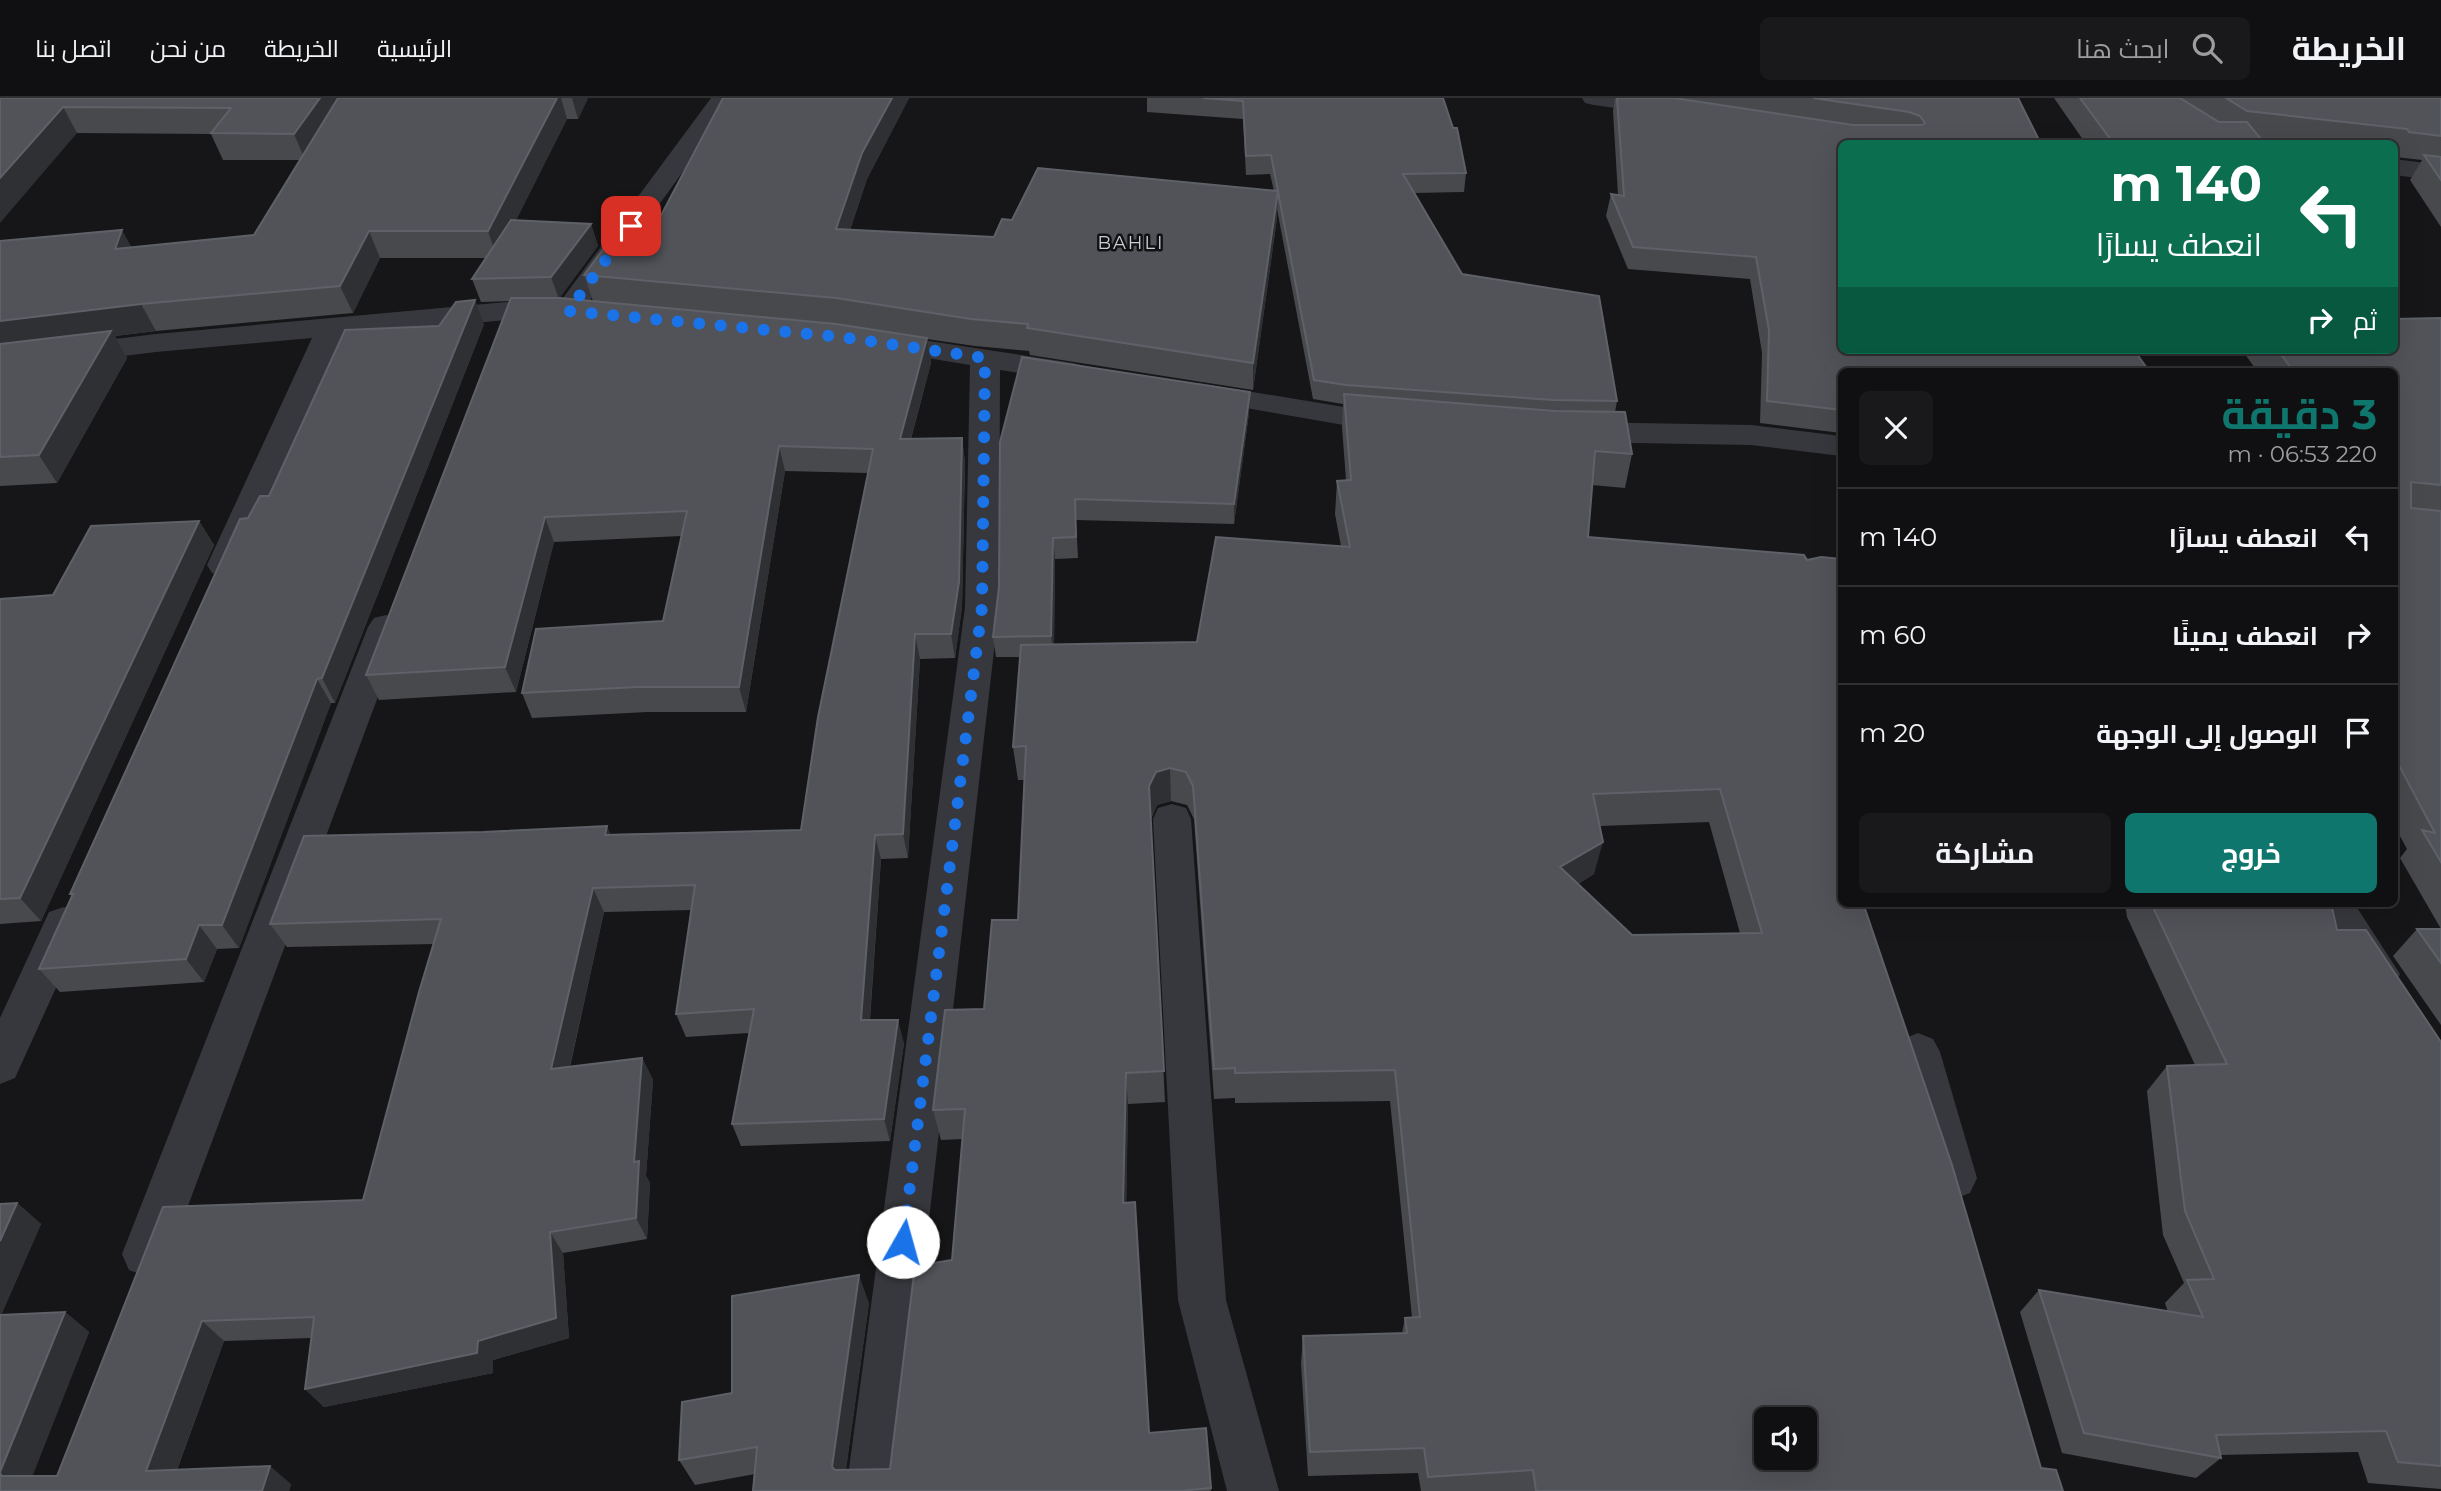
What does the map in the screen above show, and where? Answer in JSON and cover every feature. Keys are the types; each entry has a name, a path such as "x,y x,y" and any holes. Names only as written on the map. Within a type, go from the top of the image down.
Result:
{"street":[{"path":"0,362 156,343 507,311 582,312 724,98"},
{"path":"1594,98 1695,112"},
{"path":"2398,168 2441,173"},
{"path":"492,350 507,311"},
{"path":"211,596 331,329"},
{"path":"854,339 1096,376"},
{"path":"872,1491 982,607 985,358"},
{"path":"1165,387 1344,416 1426,422"},
{"path":"1549,432 1751,435 1838,446"},
{"path":"134,1283 397,596"},
{"path":"1172,819 1202,1300 1253,1491"},
{"path":"0,1065 80,888"},
{"path":"2335,907 2402,1007"},
{"path":"1918,1052 1964,1212"}],"building":[{"path":"0,98 320,98 294,134 211,133 231,108 63,107 0,178"},
{"path":"338,98 557,98 488,231 369,231 340,286 141,304 0,321 0,241 122,230 115,249 254,235"},
{"path":"723,98 892,98 862,153 836,229 994,237 1002,219 1012,220 1038,168 1278,191 1253,363 1027,328 1028,324 971,319 836,298 584,275 624,221 657,223"},
{"path":"1203,98 1443,98 1453,128 1457,128 1466,173 1403,174 1462,274 1599,296 1617,401 1553,400 1346,385 1314,380 1271,155 1246,156 1243,101"},
{"path":"1617,98 1674,98 1853,125 1922,125 1925,123 1920,116 1909,112 1813,98 2018,98 2039,140 1838,140 1838,354 2137,354 2147,368 1838,368 1838,410 1767,401 1769,330 1756,257 1633,247 1611,194 1624,196"},
{"path":"2080,98 2180,98 2219,122 2247,122 2262,140 2111,140"},
{"path":"2226,98 2441,98 2441,136 2409,132 2407,129 2247,111"},
{"path":"2424,155 2441,157 2441,180"},
{"path":"511,220 591,224 551,277 472,279"},
{"path":"511,298 560,298 836,324 927,338 900,439 962,438 959,582 951,634 915,634 903,834 875,835 861,1020 898,1020 884,1119 732,1124 754,1009 676,1014 695,885 593,888 551,1069 642,1058 634,1162 639,1161 636,1218 550,1232 556,1318 478,1341 477,1353 305,1389 314,1317 202,1321 146,1471 270,1466 262,1491 0,1491 0,1473 2,1476 57,1476 163,1207 363,1200 441,919 270,924 304,836 607,826 605,835 801,830 818,717 873,449 779,446 739,687 638,687 522,693 536,629 663,621 687,511 545,517 505,667 366,675"},
{"path":"475,300 322,678 317,679 222,925 199,925 186,959 39,969 73,894 70,894 240,519 248,518 260,496 269,496 345,330 439,326 456,302"},
{"path":"2441,318 2441,485 2411,482 2411,508 2441,511 2441,862 2422,830 2435,833 2398,764 2398,368 2291,368 2281,354 2398,354 2398,319"},
{"path":"111,331 39,455 0,457 0,344"},
{"path":"1022,357 1250,392 1234,504 1075,499 1076,537 1053,538 1051,636 993,637 999,587 1000,442"},
{"path":"1344,394 1555,411 1625,412 1632,454 1595,451 1588,537 1804,555 1807,560 1821,557 1838,559 1838,907 1864,907 1952,1165 2041,1468 2056,1470 2063,1491 1536,1491 1533,1470 1428,1477 1424,1448 1310,1452 1303,1336 1407,1333 1405,1318 1420,1317 1395,1070 1235,1073 1235,1068 1214,1069 1193,786 1186,772 1170,768 1156,772 1149,786 1164,1071 1126,1073 1123,1203 1135,1202 1149,1433 1206,1428 1211,1488 1180,1491 753,1491 757,1447 679,1460 682,1402 732,1393 732,1296 859,1275 832,1467 835,1470 890,1469 915,1266 952,1260 965,1109 933,1110 945,1010 984,1009 992,920 1018,920 1026,746 1013,747 1021,645 1197,642 1216,537 1350,547 1337,481 1351,480","holes":["1720,789 1762,933 1632,935 1560,867 1603,842 1593,794"]},
{"path":"199,521 20,898 0,899 0,599 53,595 91,526"},
{"path":"2153,907 2332,907 2337,930 2366,930 2441,1042 2441,1466 2398,1462 2386,1431 2216,1435 2221,1458 2084,1433 2039,1290 2203,1317 2187,1280 2214,1279 2185,1211 2167,1066 2227,1064"},
{"path":"2417,929 2441,929 2441,963"},
{"path":"17,1203 0,1241 0,1204"},
{"path":"65,1312 0,1472 0,1315"}],"district":[{"name":"BAHLI","path":"1131,243"}],"route":[{"path":"631,226 568,311 841,337 985,358 982,607 903,1242"}]}
